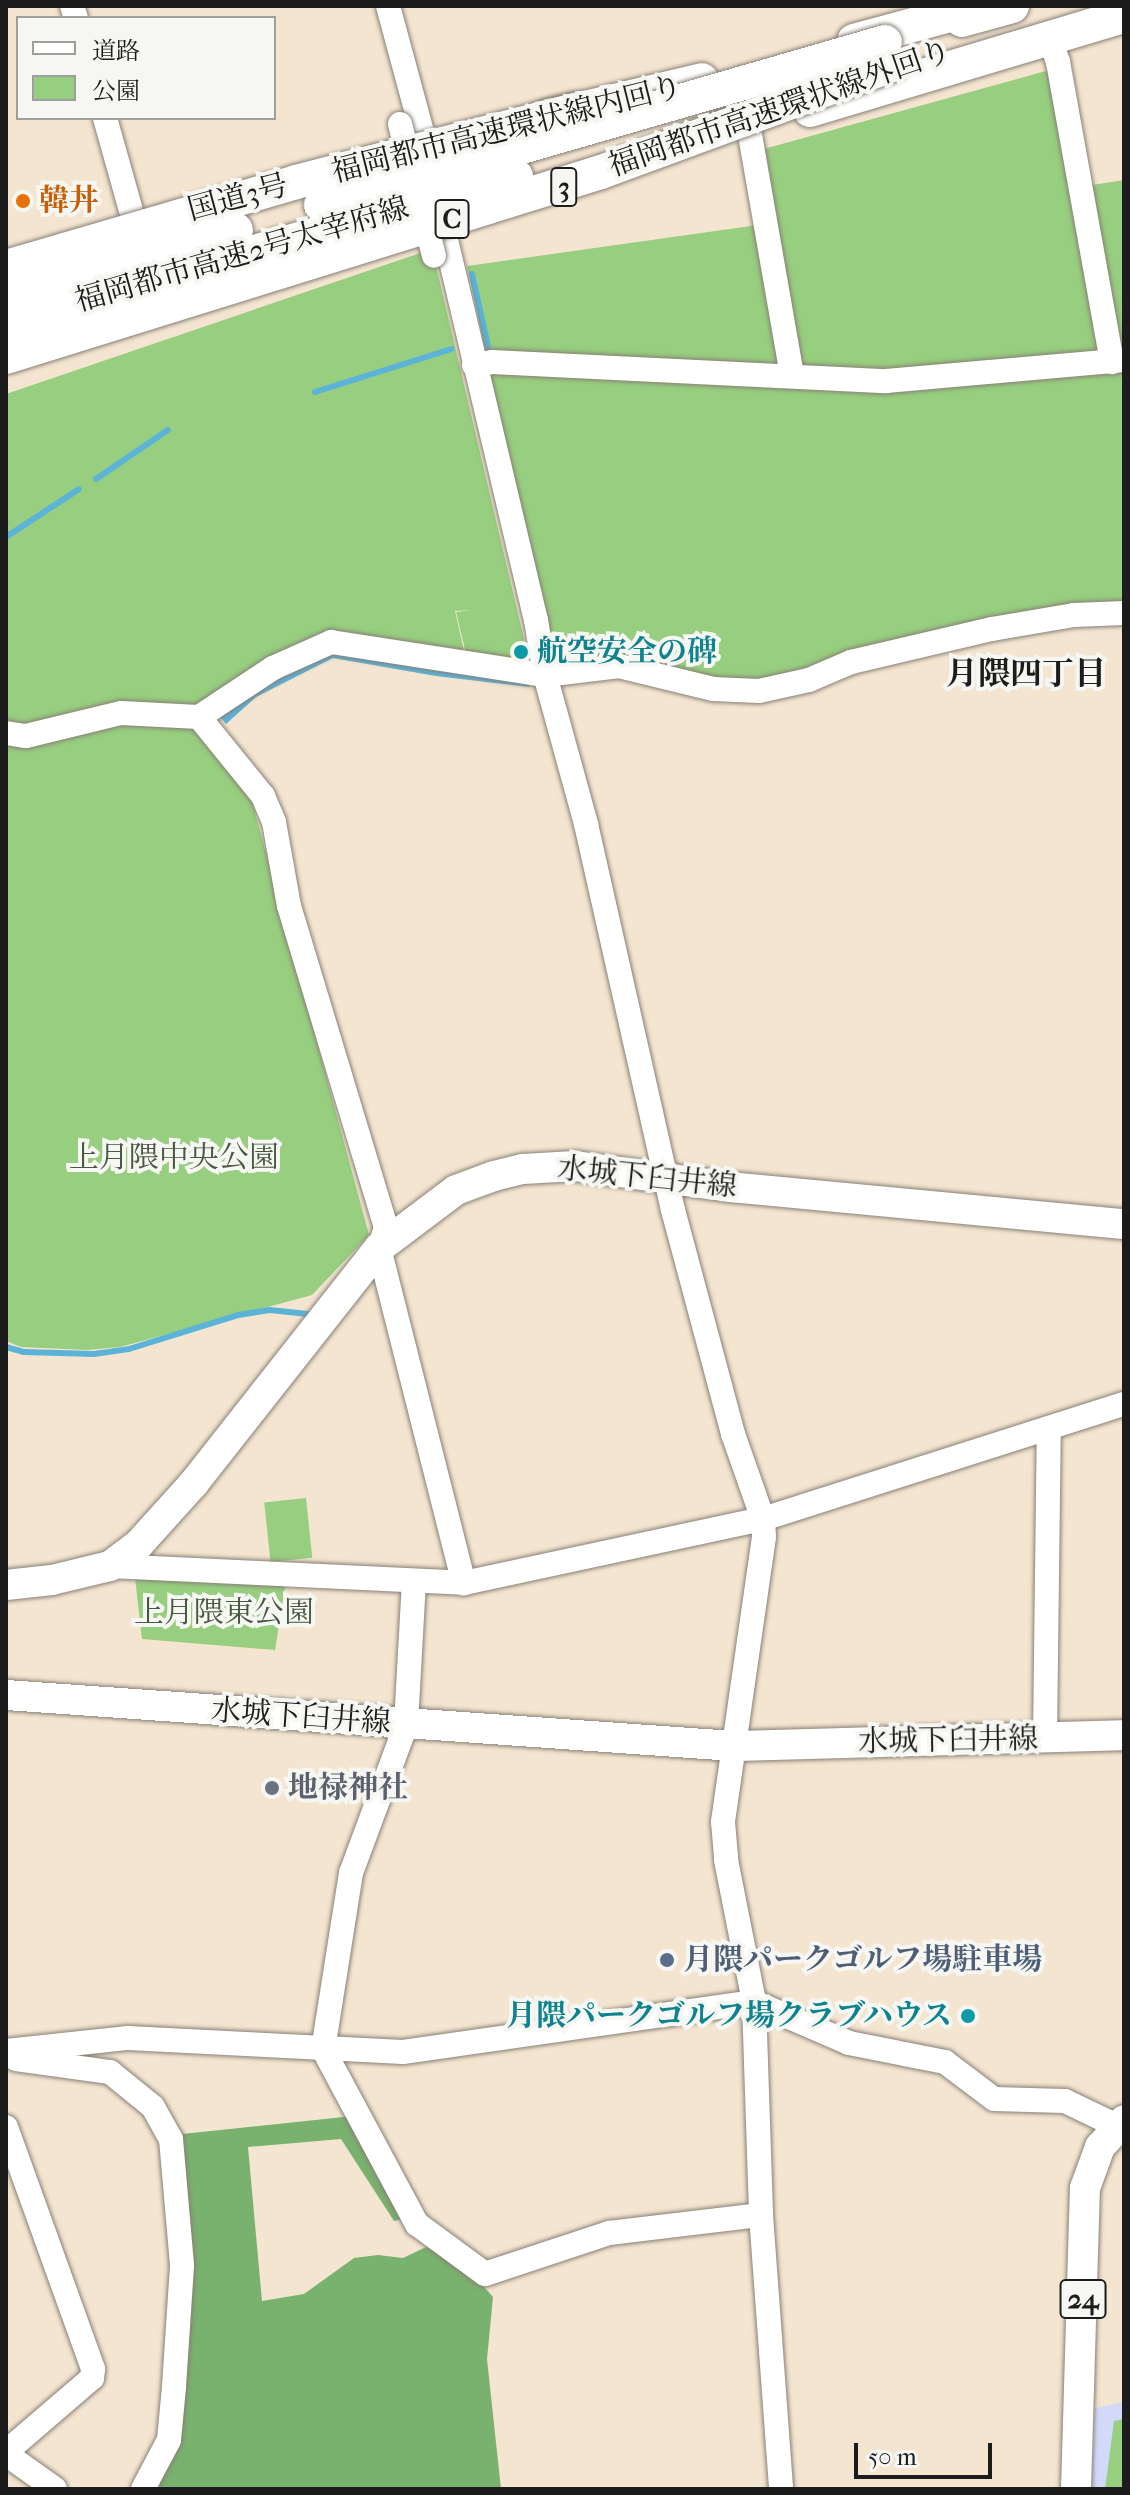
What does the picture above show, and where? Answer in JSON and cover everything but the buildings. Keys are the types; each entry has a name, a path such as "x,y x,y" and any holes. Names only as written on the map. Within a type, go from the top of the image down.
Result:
{"highway":[{"name":"国道3号","path":"6,265 135,225 983,6"},
{"name":"福岡都市高速環状線内回り","path":"6,265 296,182 598,104 888,54 1012,6"},
{"name":"福岡都市高速環状線外回り","path":"6,357 601,172 888,54 1097,6"},
{"name":"3","path":"6,364 57,345 438,241 749,129 1124,16"},
{"name":"福岡都市高速2号太宰府線","path":"6,299 888,54"},
{"name":"福岡都市高速2号太宰府線","path":"6,324 888,54"}],"main road":[{"name":"水城下臼井線","path":"6,1585 52,1580 110,1566 139,1544 163,1520 379,1248 456,1190 494,1176 523,1169 575,1166 1124,1224"},
{"name":"水城下臼井線","path":"6,1695 734,1746 1124,1735"},
{"name":"24","path":"1076,2489 1085,2188 1100,2147 1120,2123"}],"street":[{"path":"388,6 428,148 438,241"},
{"path":"474,365 492,362 886,381 1118,361 1058,62 1049,37"},
{"path":"106,120 135,225"},
{"path":"400,124 474,365 536,620 545,675 586,824 624,1004 668,1178 673,1210 729,1421 763,1519 764,1537 723,1822 726,1860 754,2002 761,2215 781,2489"},
{"path":"749,129 792,375"},
{"path":"6,733 26,736 121,713 199,717 273,668 331,642 545,675 619,666 713,689 759,691 809,680 851,662 992,629 1074,615 1124,613"},
{"path":"199,717 263,796 274,822 289,906 386,1228 379,1248 464,1583"},
{"path":"110,1566 464,1583 763,1519 1124,1404"},
{"path":"1045,1739 1049,1428"},
{"path":"414,1581 406,1725 351,1873 323,2049 417,2224 478,2273 485,2274 609,2233 761,2215"},
{"path":"6,2051 128,2038 403,2052 754,2002 849,2043 945,2062 994,2099 1065,2101 1120,2123"},
{"path":"6,2058 110,2072 153,2107 171,2139 182,2266 175,2372 169,2440 143,2489"},
{"path":"6,2127 93,2369 92,2378 6,2453 55,2489"}],"shaded area":[{"path":"1124,2402 1124,2489 1090,2489 1095,2408"}],"green space":[{"path":"1053,69 1100,355 883,374 804,370 795,363 757,151"},
{"path":"1124,180 1124,353 1116,349 1086,186"},
{"path":"758,225 784,361 777,368 491,354 485,350 467,266"},
{"path":"432,249 529,660 467,658 456,612 472,610 455,611 466,660 339,633 196,707 170,708 133,701 32,725 6,725 6,394"},
{"path":"1124,368 1124,608 782,683 557,669 487,376 494,370 888,388"},
{"name":"上月隈中央公園","path":"122,715 198,721 252,801 369,1235 312,1295 120,1347 87,1350 21,1347 6,1341 6,738"},
{"path":"306,1498 312,1558 271,1562 264,1502"},
{"name":"上月隈東公園","path":"135,1578 286,1581 275,1650 142,1639"},
{"path":"353,2116 409,2218 394,2221 341,2139 248,2147 262,2301 304,2294 354,2258 378,2255 403,2258 426,2247 461,2261 493,2297 487,2359 501,2489 159,2489 182,2134"},
{"path":"1124,2419 1124,2489 1105,2489 1114,2421"}],"water":[{"path":"342,650 437,671 529,679 529,687 436,676 333,658 256,697 226,724 220,717 251,690"}],"waterway":[{"path":"472,274 488,347"},
{"path":"315,392 451,349"},
{"path":"96,479 168,430"},
{"path":"6,537 79,489"},
{"path":"6,1347 23,1352 94,1354 129,1349 238,1315 270,1310 308,1314"}],"place":[{"name":"韓丼","path":"23,201"},
{"name":"航空安全の碑","path":"521,652"},
{"name":"地禄神社","path":"272,1788"},
{"name":"月隈パークゴルフ場駐車場","path":"667,1960"},
{"name":"月隈パークゴルフ場クラブハウス","path":"968,2016"}],"district":[{"name":"月隈四丁目","path":"1026,674"}]}
